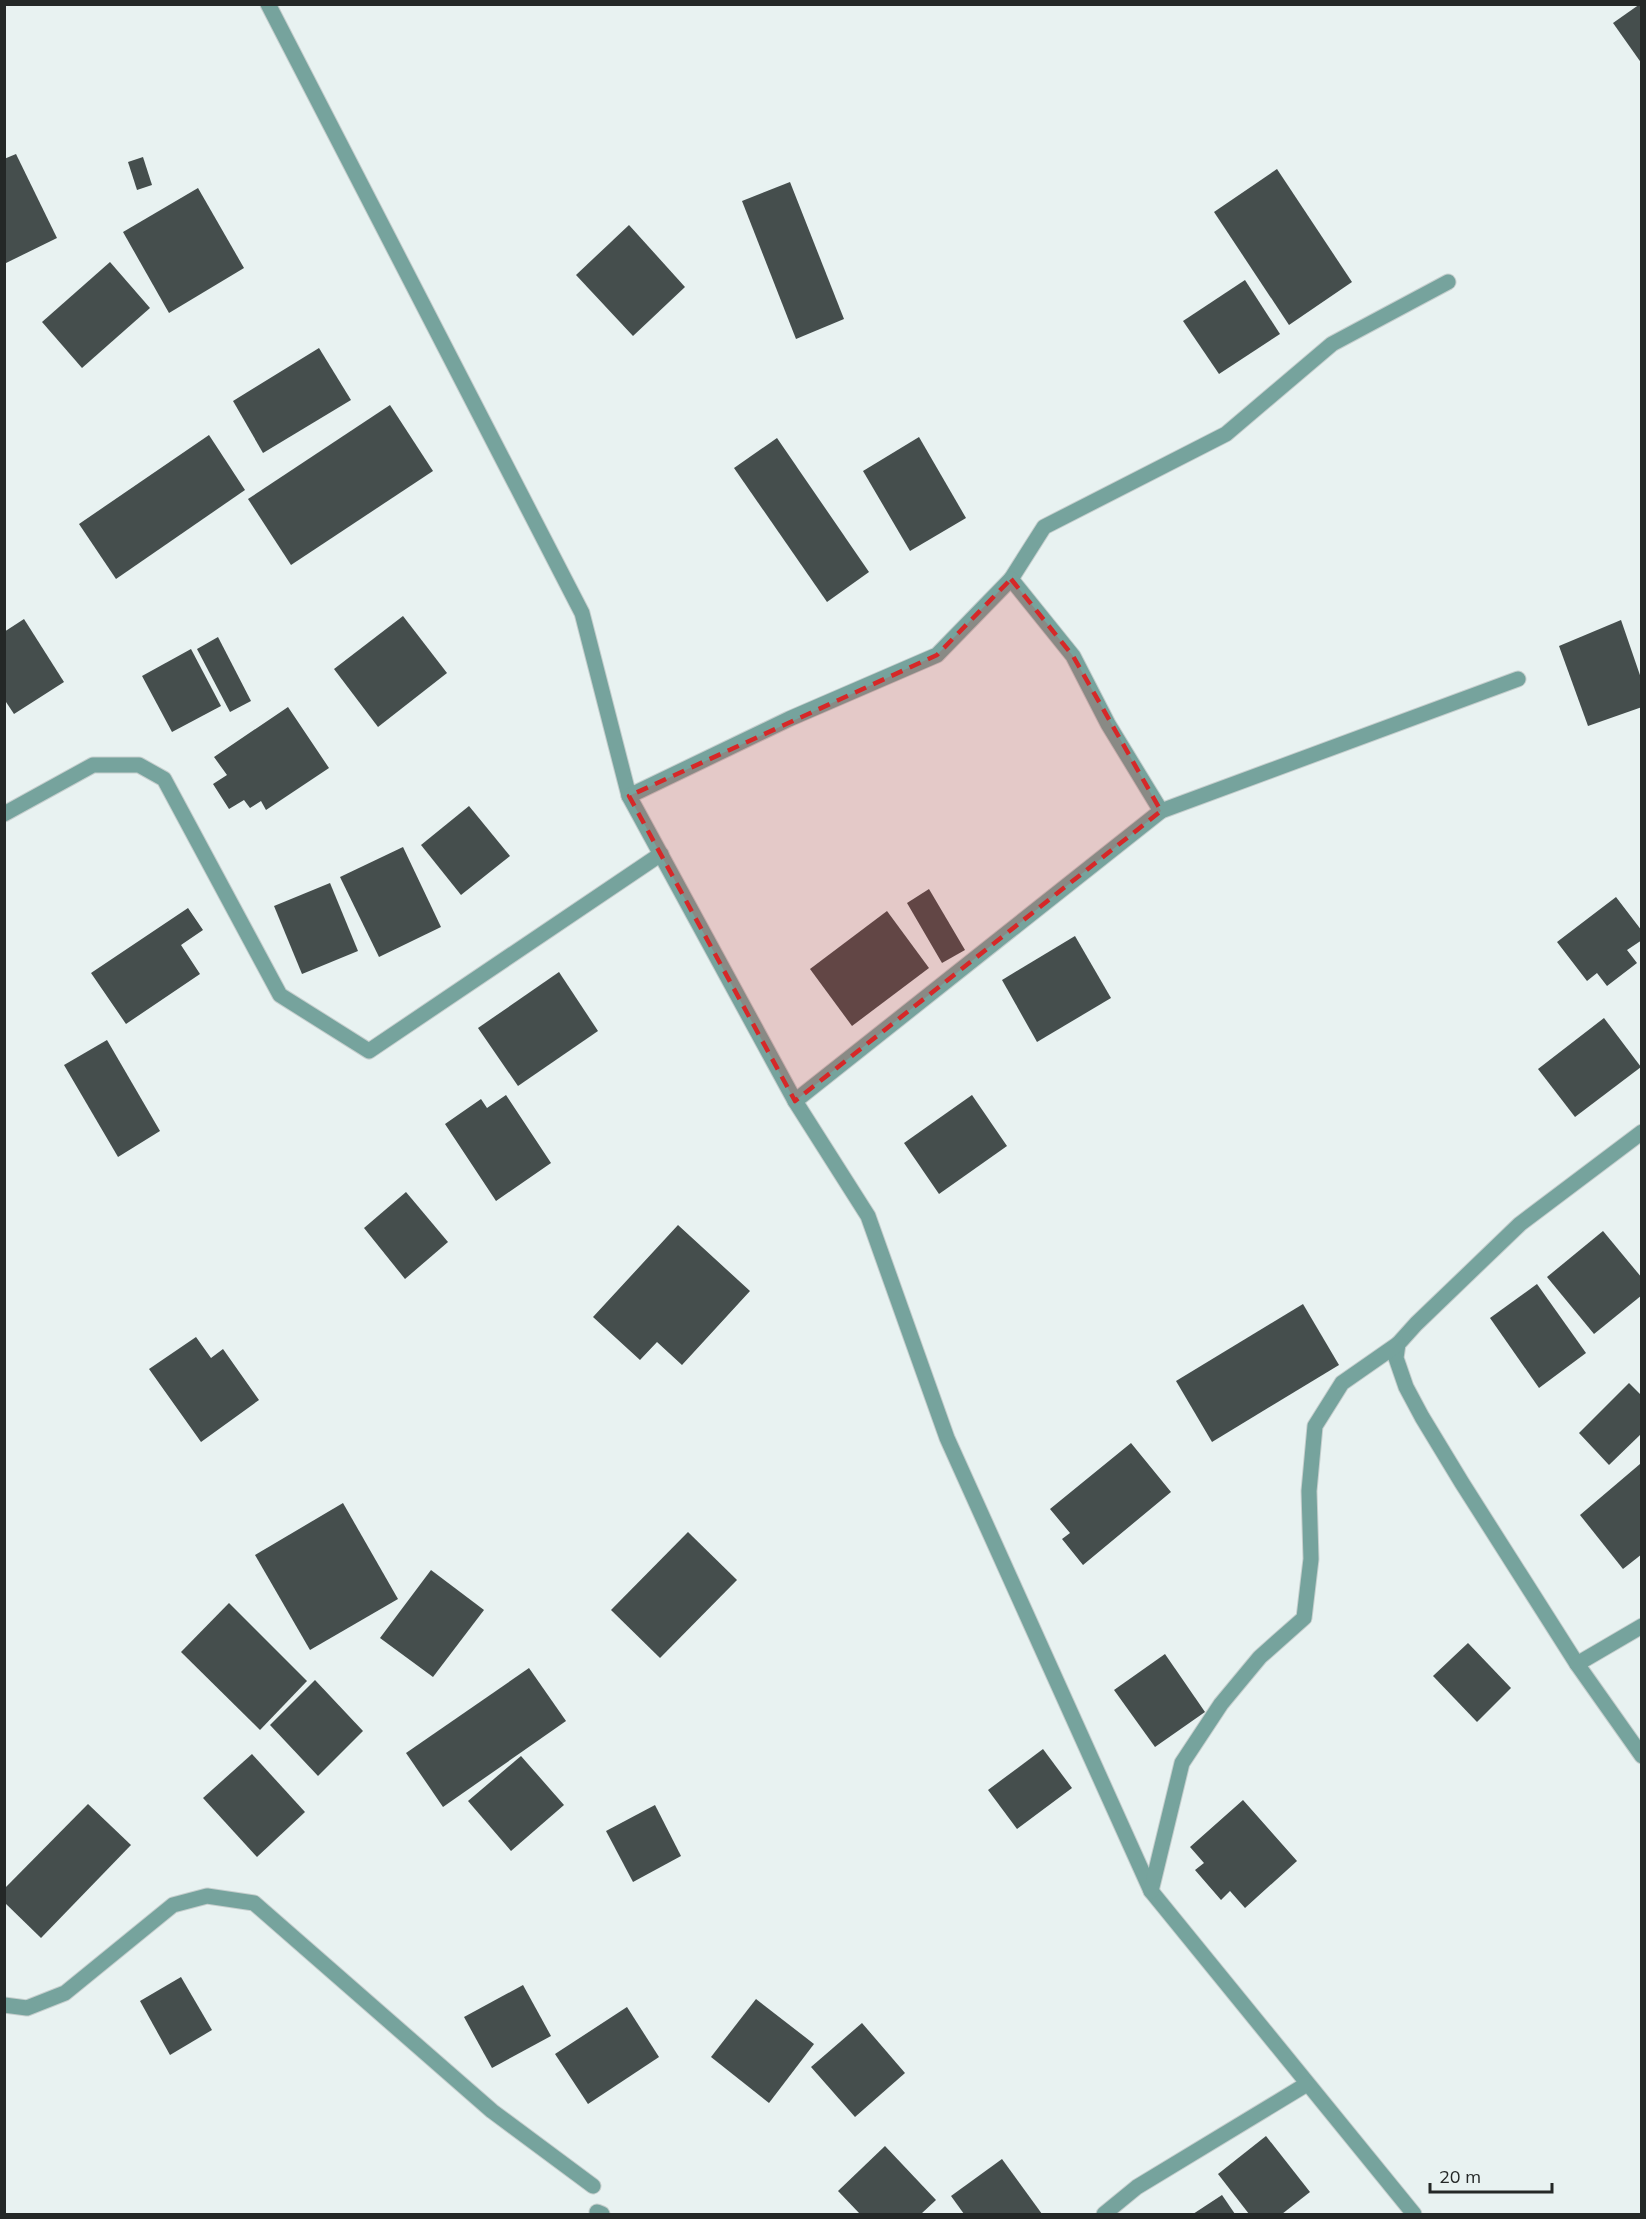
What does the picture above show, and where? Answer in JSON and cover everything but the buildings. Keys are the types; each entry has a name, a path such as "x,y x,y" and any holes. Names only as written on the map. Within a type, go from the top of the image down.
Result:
{"street":[{"path":"268,4 582,613 629,796 795,1101 868,1216 947,1438 1150,1891 1414,2214"},
{"path":"629,796 789,718 937,655 1011,579 1044,527 1226,434 1332,344 1448,282"},
{"path":"1011,579 1073,656 1108,724 1161,811"},
{"path":"795,1101 1161,811 1518,679"},
{"path":"4,814 93,765 140,765 164,779 280,995 369,1051 661,854"},
{"path":"1150,1891 1182,1762 1221,1704 1260,1657 1304,1618 1311,1559 1309,1491 1315,1426 1342,1383 1398,1344 1520,1224 1641,1132"},
{"path":"1398,1344 1396,1358 1406,1387 1422,1417 1576,1664 1641,1756"},
{"path":"1576,1664 1641,1626"},
{"path":"4,2005 27,2008 65,1993 173,1905 207,1896 254,1903 492,2111 593,2186"},
{"path":"1104,2214 1137,2187 1307,2084"}],"highlighted area":[{"path":"1011,579 1073,656 1161,811 795,1101 629,796 937,655"}]}
